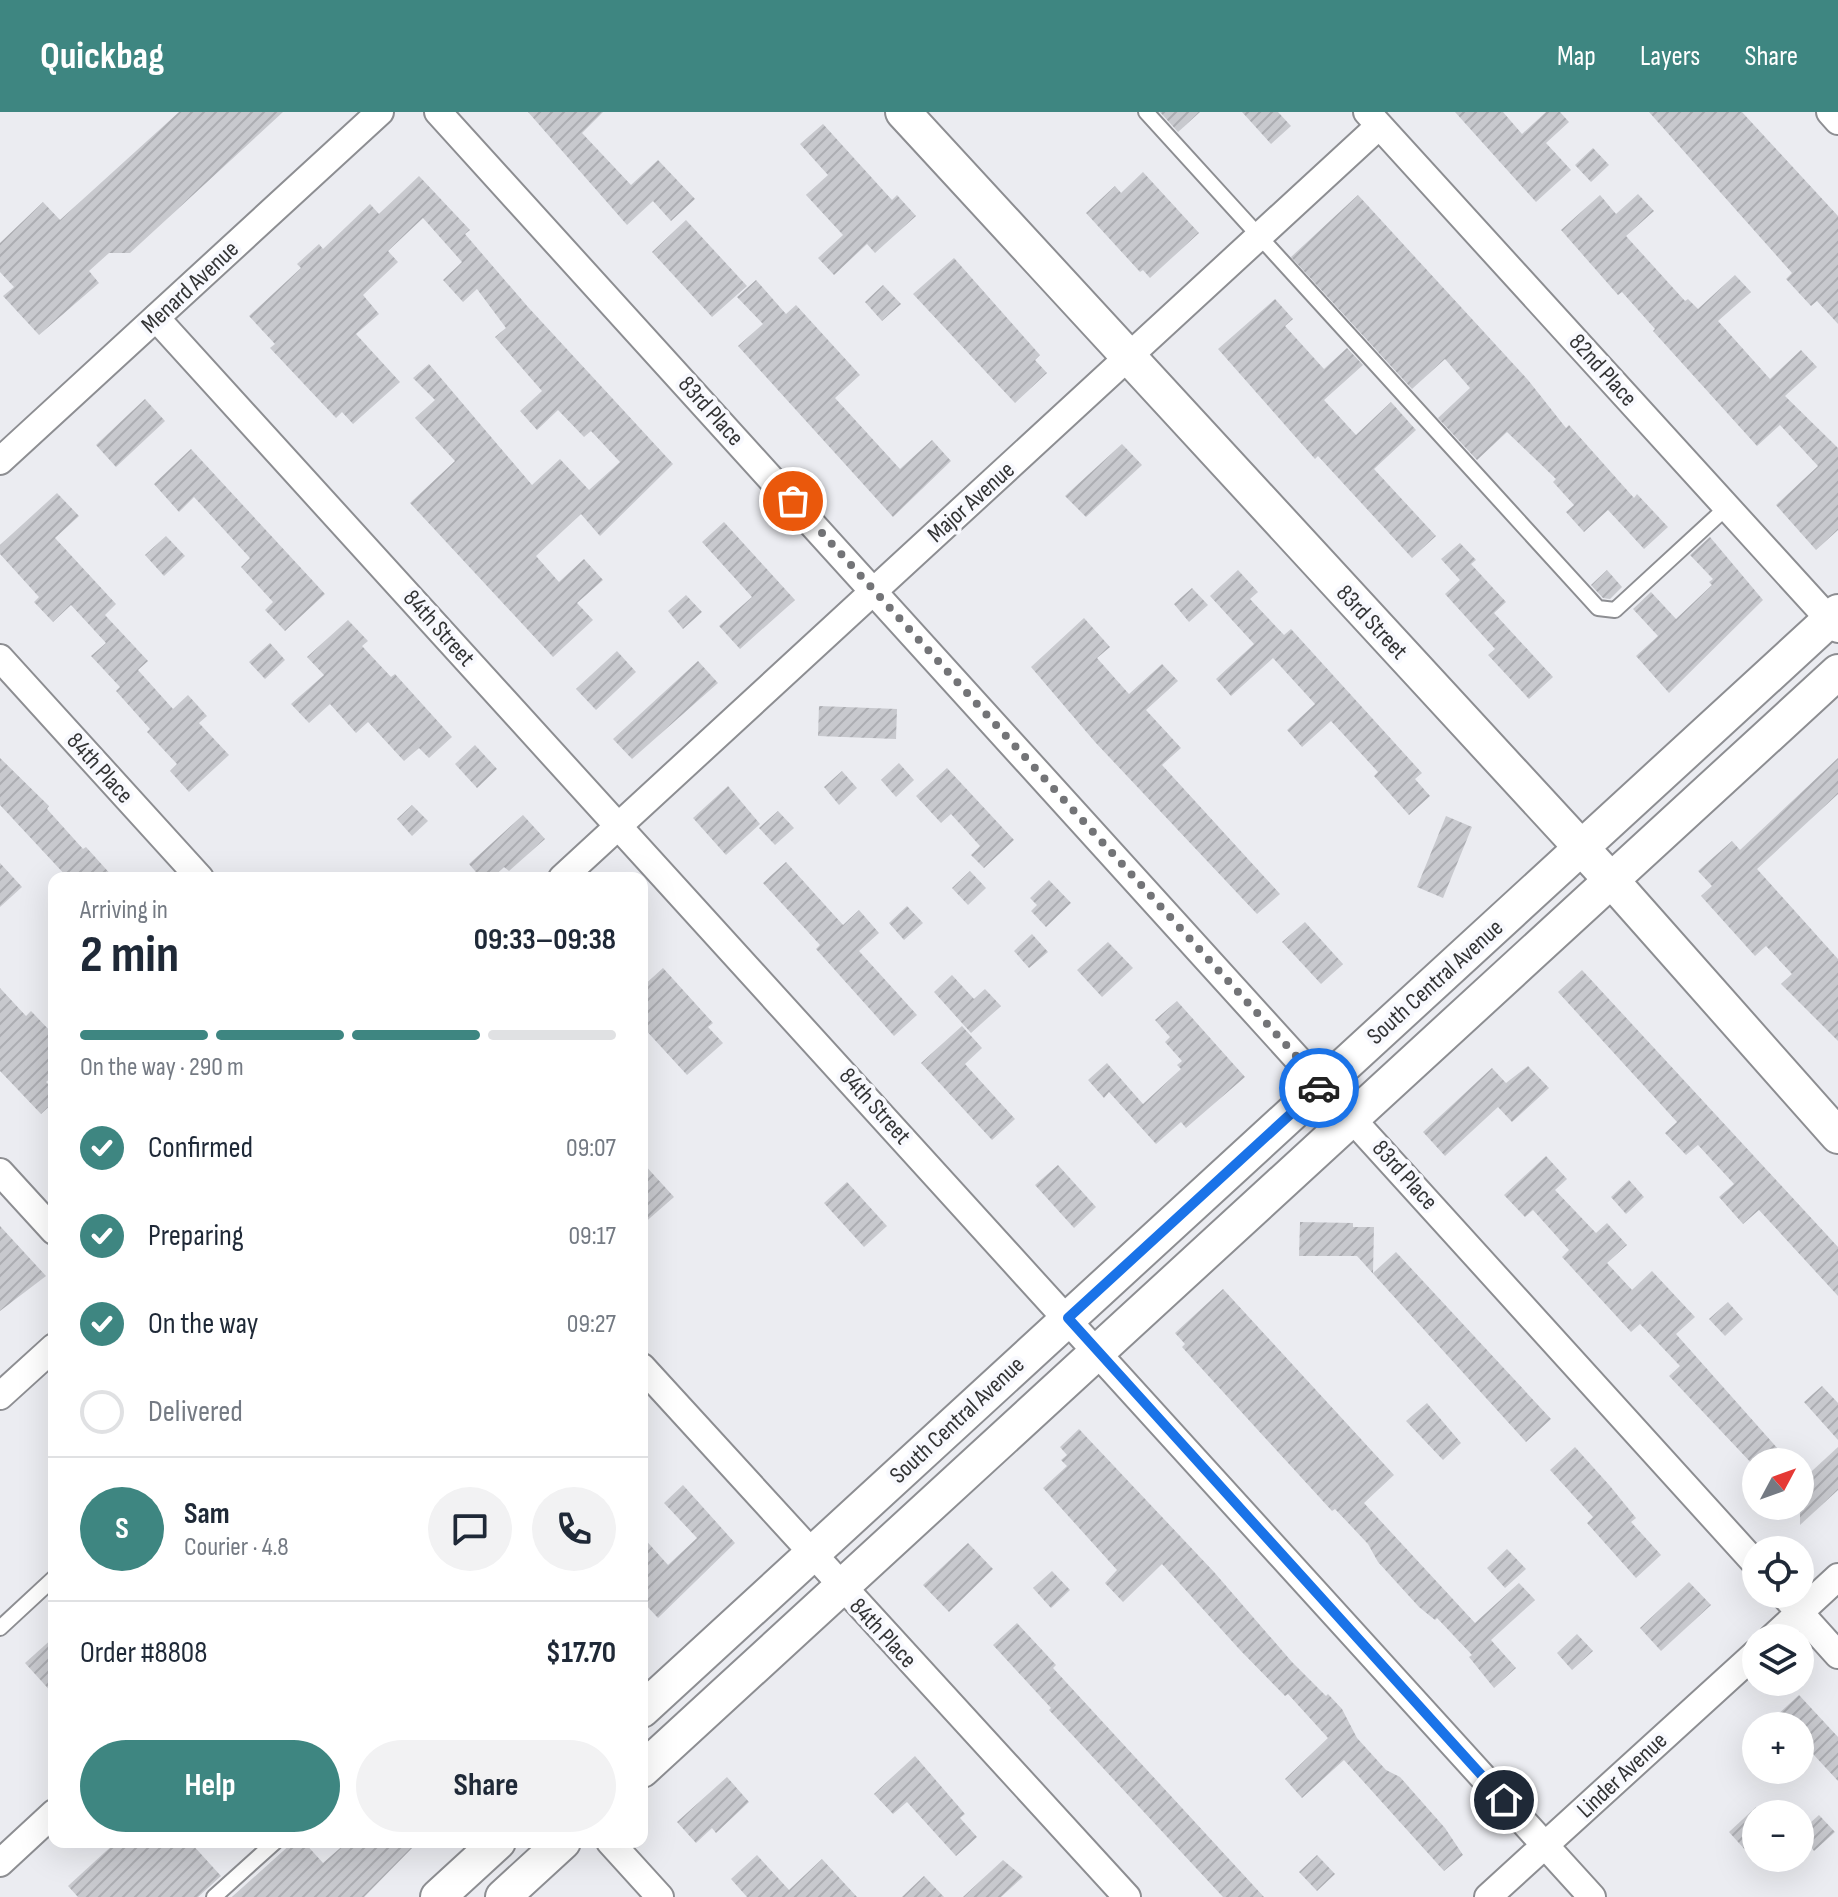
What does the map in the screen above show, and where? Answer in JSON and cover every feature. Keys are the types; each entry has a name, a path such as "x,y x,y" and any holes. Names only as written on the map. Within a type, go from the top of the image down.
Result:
{"street":[{"name":"Menard Avenue","path":"0,461 380,112"},
{"name":"83rd Place","path":"438,112 1742,1548"},
{"name":"83rd Street","path":"903,112 1612,881 1837,1133"},
{"path":"1830,112 1838,121"},
{"name":"Major Avenue","path":"568,872 1129,358 1259,237 1380,117"},
{"name":"82nd Place","path":"1380,117 1727,507 1835,620"},
{"name":"84th Street","path":"156,318 1098,1350 1592,1897"},
{"name":"South Central Avenue","path":"648,1704 1835,620"},
{"name":"84th Place","path":"0,658 195,872"},
{"name":"South Central Avenue","path":"648,1765 1838,672"},
{"path":"0,1172 48,1224"},
{"path":"0,1396 48,1352"},
{"name":"84th Place","path":"648,1374 1127,1897"},
{"path":"1814,1590 1838,1577"},
{"path":"1796,1608 1838,1655"},
{"name":"Linder Avenue","path":"1488,1897 1742,1666"},
{"path":"0,1863 48,1819"},
{"path":"438,1897 491,1848"},
{"path":"503,1897 556,1848"},
{"path":"615,1848 660,1897"}],"lane":[{"path":"1146,112 1598,608 1615,610 1727,507"},
{"path":"0,1628 48,1584"},
{"path":"214,1897 268,1848"}],"building":[{"path":"179,112 283,112 130,253 109,253 89,271 99,283 39,335 3,296 14,287 0,272 0,243 43,202 60,220"},
{"path":"528,112 603,112 582,133 631,185 658,160 695,199 671,221 653,201 627,225"},
{"path":"1160,112 1200,112 1178,132"},
{"path":"1242,112 1278,112 1291,126 1271,144"},
{"path":"1455,112 1503,112 1522,134 1546,112 1560,112 1569,122 1546,143 1571,170 1536,202"},
{"path":"1649,112 1742,112 1838,216 1838,324 1817,301 1811,306 1786,279 1792,273"},
{"path":"823,124 892,200 897,195 916,216 875,253 867,244 834,275 818,258 843,235 806,195 828,175 800,144"},
{"path":"1593,148 1609,165 1591,182 1575,165"},
{"path":"1143,172 1199,233 1150,278 1143,270 1140,272 1086,213 1115,186 1121,193"},
{"path":"419,176 470,230 465,234 528,307 673,464 600,536 581,514 536,556 559,582 584,559 603,580 577,603 593,620 553,657 410,503 455,461 415,418 435,400 413,378 429,364 532,485 560,459 589,490 620,462 591,431 584,437 558,410 537,430 520,411 542,391 495,337 506,328 477,289 463,302 443,280 462,262 423,218 388,251 398,262 363,295 379,314 356,334 400,382 353,424 342,412 336,418 270,348 275,344 249,316 301,268 297,264 319,244 323,249 370,204 379,214"},
{"path":"1638,194 1654,211 1626,236 1685,301 1688,299 1698,309 1735,275 1751,292 1718,321 1770,379 1801,350 1817,367 1785,396 1838,448 1838,530 1816,550 1776,505 1818,466 1780,425 1757,446 1622,292 1618,295 1561,230 1600,195 1616,214"},
{"path":"1358,195 1528,380 1566,428 1569,425 1634,498 1637,494 1668,527 1644,549 1608,510 1584,532 1566,512 1574,505 1553,482 1556,479 1507,432 1477,460 1438,418 1470,388 1445,359 1412,389 1291,257"},
{"path":"686,220 747,286 712,317 652,252"},
{"path":"954,258 1040,355 1035,360 1047,373 1015,403 913,294"},
{"path":"756,280 786,314 796,305 860,375 835,398 900,469 932,440 951,461 893,517 738,346 763,324 737,297"},
{"path":"883,285 901,304 882,321 865,302"},
{"path":"1275,299 1293,319 1285,326 1324,369 1347,348 1363,365 1324,400 1356,435 1391,402 1416,430 1374,469 1436,536 1412,558 1318,456 1315,459 1218,349"},
{"path":"145,399 165,421 116,467 96,445"},
{"path":"1122,444 1142,465 1086,517 1065,496"},
{"path":"191,449 325,594 285,631 265,610 273,602 241,567 250,558 194,497 179,512 154,484"},
{"path":"57,493 79,516 55,538 116,604 105,615 148,661 138,670 173,709 188,695 207,716 199,723 229,755 189,792 170,771 177,764 147,732 150,729 116,691 120,687 91,656 106,643 71,605 53,622 34,602 39,597 0,554 0,545"},
{"path":"724,522 795,600 740,649 719,626 752,597 702,542"},
{"path":"166,536 185,556 164,576 145,555"},
{"path":"1710,537 1763,600 1669,693 1636,656 1658,636 1633,609 1651,592 1676,619 1712,585 1709,582 1713,579 1690,555"},
{"path":"1460,543 1476,560 1471,564 1506,602 1494,613 1553,677 1529,699 1488,655 1495,649 1445,594 1460,580 1441,559"},
{"path":"1238,570 1258,592 1250,599 1284,635 1291,629 1422,773 1415,779 1430,796 1409,815 1374,776 1378,772 1331,721 1302,747 1287,730 1315,704 1273,658 1231,696 1216,679 1254,644 1210,596"},
{"path":"1607,570 1622,587 1610,599 1603,598 1591,585"},
{"path":"1192,588 1208,605 1189,622 1174,604"},
{"path":"686,595 702,612 683,629 668,611"},
{"path":"1084,618 1110,647 1097,658 1129,694 1162,664 1178,681 1146,710 1181,748 1162,765 1280,894 1257,914 1095,742 1031,667"},
{"path":"348,620 368,641 362,646 391,677 395,674 452,737 429,758 419,748 404,761 368,722 356,733 330,704 309,723 291,704 324,675 307,657"},
{"path":"270,643 285,660 265,679 249,662"},
{"path":"617,651 636,672 596,710 576,689"},
{"path":"698,661 718,683 632,759 613,739"},
{"path":"819,706 897,709 896,739 818,736"},
{"path":"475,745 497,769 477,788 455,764"},
{"path":"0,758 49,806 47,809 83,849 86,847 109,872 62,872 0,805"},
{"path":"1838,758 1838,794 1757,869 1838,959 1838,1041 1781,984 1792,974 1766,946 1755,956 1701,896 1712,886 1698,871 1732,841 1740,850"},
{"path":"899,763 914,780 896,797 881,780"},
{"path":"947,768 1014,840 984,868 971,855 980,846 951,814 941,823 916,796"},
{"path":"842,771 857,788 839,805 824,787"},
{"path":"728,786 760,824 726,855 693,818"},
{"path":"412,805 428,821 412,836 397,819"},
{"path":"778,811 794,828 775,845 759,828"},
{"path":"523,815 545,839 509,871 504,867 499,872 476,872 469,864"},
{"path":"1446,816 1472,827 1443,898 1417,887"},
{"path":"786,862 843,925 859,910 879,933 859,951 917,1015 894,1036 816,949 820,945 763,883"},
{"path":"0,863 22,887 0,907"},
{"path":"970,871 986,888 968,905 952,888"},
{"path":"1049,880 1071,903 1046,927 1031,911 1037,905 1030,898"},
{"path":"907,906 923,923 904,940 889,923"},
{"path":"1305,922 1343,964 1321,984 1282,942"},
{"path":"1032,934 1048,952 1029,968 1014,951"},
{"path":"1108,942 1133,968 1102,997 1077,970"},
{"path":"663,968 713,1023 708,1027 723,1043 687,1075 648,1033 648,982"},
{"path":"1582,970 1838,1247 1838,1296 1759,1210 1743,1224 1719,1197 1734,1184 1698,1145 1686,1155 1665,1133 1677,1122 1558,992"},
{"path":"952,975 974,999 985,989 1001,1006 971,1033 934,992"},
{"path":"0,988 26,1016 31,1011 48,1029 48,1108 41,1114 0,1071"},
{"path":"1177,1001 1245,1077 1186,1128 1181,1122 1156,1144 1109,1092 1104,1098 1088,1080 1107,1063 1143,1104 1181,1069 1177,1065 1182,1061 1165,1042 1170,1037 1155,1020"},
{"path":"962,1026 982,1048 965,1064 1015,1119 992,1140 921,1063"},
{"path":"1528,1066 1549,1088 1512,1122 1498,1107 1445,1156 1423,1132 1492,1068 1506,1083"},
{"path":"1546,1156 1567,1179 1555,1190 1596,1233 1607,1223 1627,1245 1607,1263 1632,1290 1652,1271 1695,1317 1676,1334 1777,1448 1742,1448 1742,1453 1669,1376 1680,1366 1640,1324 1631,1332 1562,1257 1569,1250 1533,1210 1525,1217 1504,1195"},
{"path":"1058,1165 1096,1207 1074,1228 1035,1185"},
{"path":"648,1169 674,1197 648,1220"},
{"path":"1629,1180 1644,1197 1626,1214 1611,1197"},
{"path":"847,1182 887,1226 864,1247 824,1203"},
{"path":"1300,1222 1353,1223 1353,1227 1374,1227 1373,1273 1396,1252 1551,1419 1526,1442 1357,1256 1299,1256"},
{"path":"0,1226 46,1276 0,1311"},
{"path":"1223,1289 1394,1475 1364,1503 1475,1623 1519,1583 1535,1600 1491,1640 1516,1668 1494,1688 1469,1657 1472,1655 1437,1618 1435,1620 1419,1607 1378,1562 1368,1544 1335,1509 1332,1511 1182,1347 1185,1344 1175,1333"},
{"path":"1728,1302 1743,1319 1725,1336 1709,1319"},
{"path":"1822,1386 1838,1403 1838,1440 1804,1402"},
{"path":"1427,1403 1461,1443 1443,1460 1406,1421"},
{"path":"1079,1429 1214,1572 1292,1662 1342,1709 1357,1738 1386,1770 1400,1777 1445,1828 1463,1855 1444,1871 1344,1760 1302,1798 1285,1779 1328,1738 1288,1694 1285,1696 1240,1650 1162,1564 1123,1602 1105,1583 1117,1570 1043,1488 1067,1466 1061,1460 1067,1455 1060,1447"},
{"path":"1575,1447 1636,1518 1631,1522 1661,1555 1636,1578 1587,1523 1593,1517 1550,1470"},
{"path":"1838,1447 1838,1490 1814,1512 1814,1469"},
{"path":"683,1485 735,1543 658,1618 648,1607 648,1543 668,1565 697,1538 664,1503"},
{"path":"968,1543 993,1569 949,1612 923,1585"},
{"path":"1507,1549 1526,1569 1505,1588 1487,1568"},
{"path":"1052,1571 1070,1590 1051,1608 1033,1588"},
{"path":"1689,1582 1711,1605 1661,1651 1640,1628"},
{"path":"1017,1623 1056,1665 1053,1668 1264,1897 1223,1897 1049,1710 1051,1708 993,1645"},
{"path":"1577,1634 1593,1651 1572,1670 1557,1653"},
{"path":"48,1642 48,1688 25,1663"},
{"path":"1800,1696 1838,1737 1838,1781 1814,1755 1814,1712 1780,1712"},
{"path":"915,1756 965,1814 960,1818 977,1837 956,1856 907,1802 893,1814 874,1794"},
{"path":"727,1777 749,1802 716,1833 712,1828 696,1843 677,1822"},
{"path":"1819,1815 1835,1832 1814,1851 1814,1819"},
{"path":"1742,1820 1742,1846 1729,1832"},
{"path":"109,1848 195,1848 221,1876 198,1897 78,1897 68,1886"},
{"path":"286,1848 309,1848 323,1863 340,1848 412,1848 364,1897 232,1897"},
{"path":"757,1855 789,1890 822,1859 857,1897 747,1897 731,1879"},
{"path":"1317,1855 1335,1874 1317,1891 1299,1872"},
{"path":"1003,1860 1023,1877 1001,1897 963,1897"},
{"path":"924,1876 944,1897 902,1897"}],"way so far":[{"path":"793,501 1323,1085 1319,1088"}],"route":[{"path":"1319,1088 1068,1318 1504,1800"}]}
